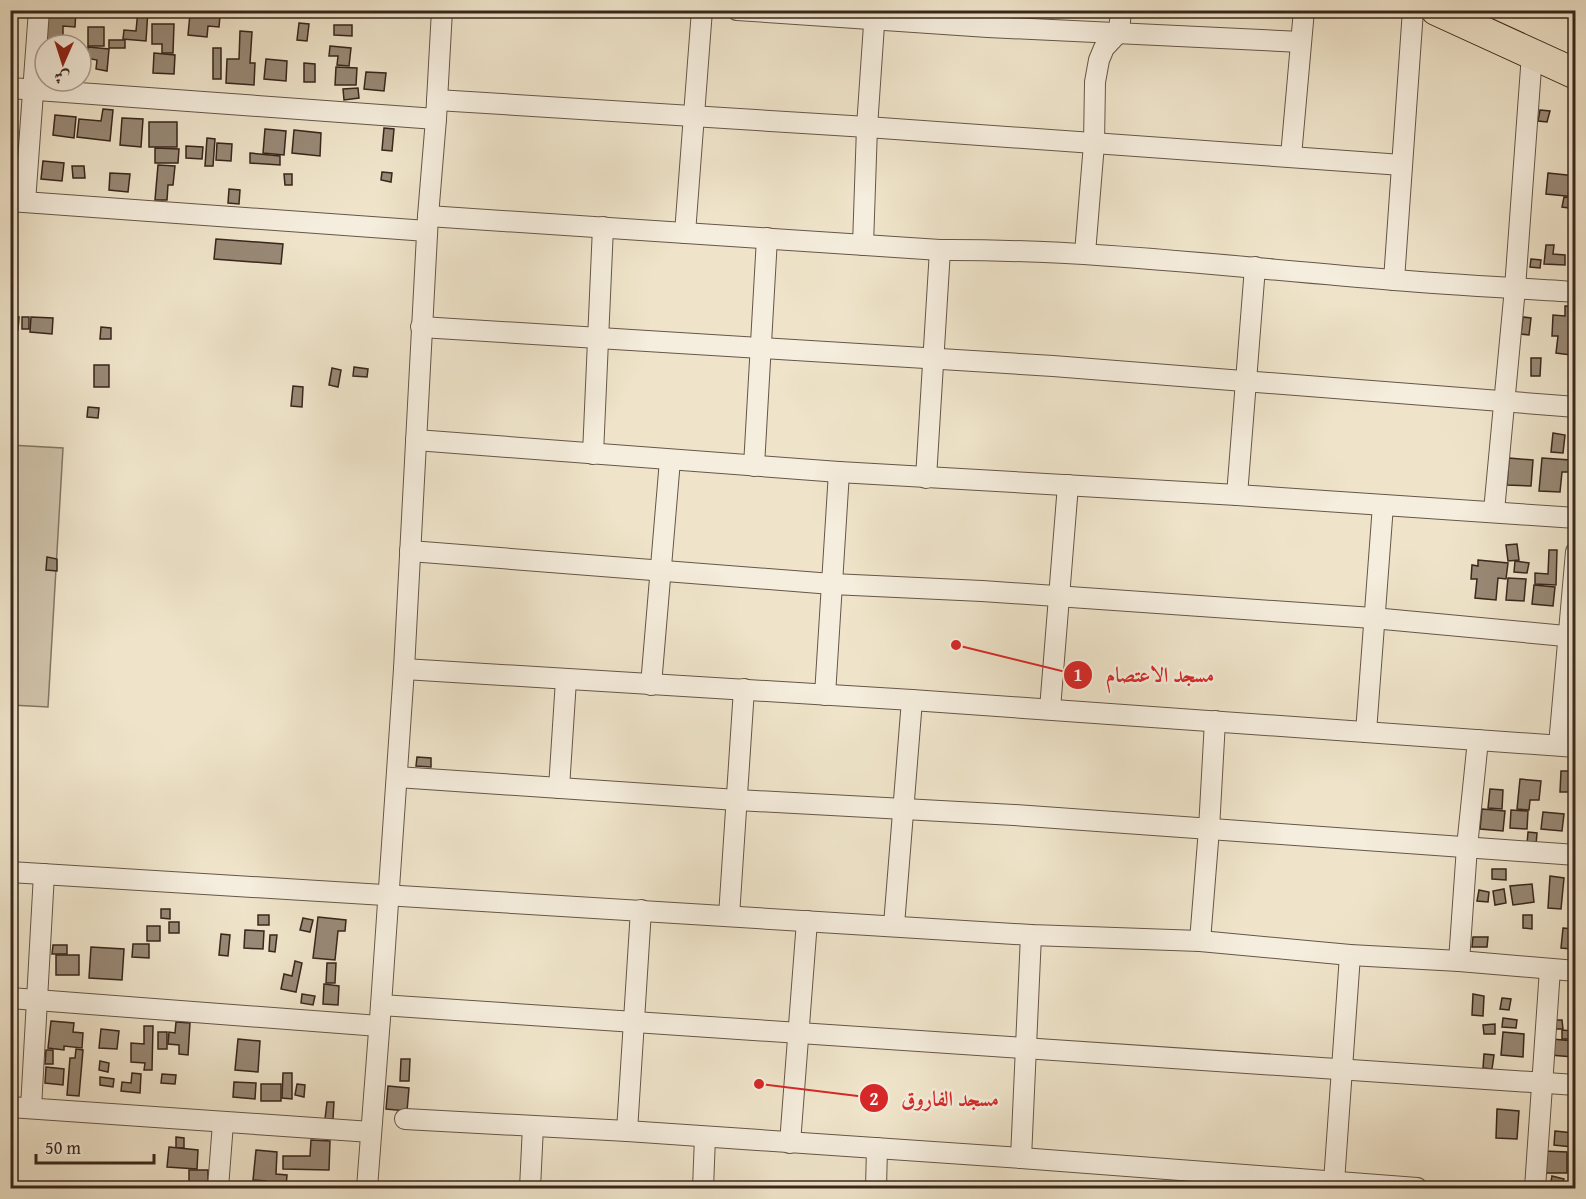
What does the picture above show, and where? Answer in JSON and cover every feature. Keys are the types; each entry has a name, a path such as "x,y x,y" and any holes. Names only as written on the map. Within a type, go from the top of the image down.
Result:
{"main road":[{"path":"1436,10 1575,74"}],"street":[{"path":"37,33 39,10"},
{"path":"367,1188 404,669 427,223 437,109 442,10"},
{"path":"685,233 702,10"},
{"path":"736,10 989,19 1119,32 1301,42"},
{"path":"1085,253 1094,144 1095,82 1104,48 1119,32 1121,10"},
{"path":"1291,156 1304,10"},
{"path":"1394,280 1413,10"},
{"path":"863,245 867,127 875,15"},
{"path":"1494,511 1515,288 1532,54"},
{"path":"10,88 33,89 18,202 427,223 603,227 940,250 1004,249 1085,253 1394,280 1575,292"},
{"path":"93,92 437,109 695,117 1402,165"},
{"path":"593,454 603,227"},
{"path":"754,466 767,238"},
{"path":"926,478 940,250"},
{"path":"1237,495 1255,267"},
{"path":"422,327 933,358 1245,380 1575,407"},
{"path":"416,440 926,478 1237,495 1575,518"},
{"path":"651,685 670,460"},
{"path":"825,695 839,472"},
{"path":"1050,709 1068,486"},
{"path":"1365,732 1383,505"},
{"path":"410,551 832,584 982,591 1373,618 1572,637"},
{"path":"404,669 1050,709 1567,746 1575,552"},
{"path":"559,788 566,680"},
{"path":"729,916 744,689"},
{"path":"894,925 912,700"},
{"path":"1200,941 1215,721"},
{"path":"1459,961 1478,740"},
{"path":"397,777 1575,855"},
{"path":"10,872 1031,935 1200,941 1350,955 1575,971"},
{"path":"31,1108 44,874"},
{"path":"627,1131 641,910"},
{"path":"790,1143 807,921"},
{"path":"1021,1158 1031,935"},
{"path":"1334,1182 1350,955"},
{"path":"1535,1188 1550,969"},
{"path":"10,998 379,1026"},
{"path":"381,1005 1575,1085"},
{"path":"10,1107 371,1132"},
{"path":"405,1119 627,1131 1021,1158 1189,1180 1334,1182 1417,1188"},
{"path":"218,1188 224,1123"},
{"path":"530,1188 533,1126"},
{"path":"703,1188 705,1137"},
{"path":"876,1188 877,1148"}],"shaded area":[{"path":"10,445 63,448 48,707 11,705"}],"building":[{"path":"47,10 76,10 75,27 63,26 63,33 47,33"},
{"path":"138,10 148,10 146,41 123,39 124,30 136,31"},
{"path":"190,14 220,16 219,27 208,26 207,37 188,35"},
{"path":"299,23 309,24 307,41 297,40"},
{"path":"152,24 174,24 173,53 162,53 162,44 152,44"},
{"path":"334,25 352,25 352,36 334,35"},
{"path":"88,27 104,27 104,46 93,46 93,33 88,33"},
{"path":"240,31 252,32 250,63 255,63 254,85 226,83 227,59 239,59"},
{"path":"109,40 125,40 125,48 109,48"},
{"path":"330,46 351,48 349,66 337,65 338,56 329,56"},
{"path":"93,47 109,49 107,71 96,69 97,60 93,59"},
{"path":"213,48 221,48 221,79 213,79"},
{"path":"154,53 175,55 174,74 153,73"},
{"path":"266,59 287,61 286,81 264,79"},
{"path":"304,63 315,64 315,82 304,82"},
{"path":"336,67 357,68 356,85 335,85"},
{"path":"366,72 386,73 384,91 364,89"},
{"path":"358,88 359,98 344,100 343,89"},
{"path":"103,109 113,110 110,141 77,137 79,119 101,121"},
{"path":"1540,110 1550,111 1547,122 1538,121"},
{"path":"55,115 76,117 74,138 53,135"},
{"path":"122,118 143,119 141,147 120,145"},
{"path":"149,122 177,122 177,147 149,147"},
{"path":"384,128 394,129 392,151 382,150"},
{"path":"265,129 286,131 284,155 263,153"},
{"path":"294,130 321,133 320,156 292,153"},
{"path":"207,138 215,139 213,166 205,166"},
{"path":"217,143 232,144 231,161 216,160"},
{"path":"186,146 203,147 202,159 186,158"},
{"path":"155,148 179,149 178,163 155,163"},
{"path":"250,153 280,156 280,165 250,163"},
{"path":"43,161 64,163 62,181 41,179"},
{"path":"158,165 175,166 173,185 168,185 167,200 155,200"},
{"path":"72,166 84,166 85,178 73,178"},
{"path":"382,172 392,173 391,182 381,180"},
{"path":"110,173 130,174 128,192 109,190"},
{"path":"1548,173 1576,176 1576,197 1546,194"},
{"path":"284,174 292,174 292,185 285,185"},
{"path":"229,189 240,190 239,204 228,203"},
{"path":"1564,197 1576,198 1576,209 1562,207"},
{"path":"216,239 283,244 281,264 214,259"},
{"path":"1546,245 1554,245 1553,254 1565,255 1565,265 1544,264"},
{"path":"1531,259 1541,260 1540,268 1530,267"},
{"path":"1565,306 1575,307 1571,355 1556,353 1558,336 1552,336 1553,315 1565,316"},
{"path":"10,316 19,317 18,330 10,329"},
{"path":"22,317 29,317 29,329 22,329"},
{"path":"31,317 53,318 52,334 30,332"},
{"path":"1523,317 1531,318 1529,335 1521,334"},
{"path":"101,327 111,328 111,339 100,339"},
{"path":"1531,358 1541,358 1540,376 1531,376"},
{"path":"1574,358 1576,358 1576,380 1572,380"},
{"path":"94,365 109,365 109,387 94,387"},
{"path":"354,367 368,369 367,377 353,376"},
{"path":"332,368 341,370 338,387 329,385"},
{"path":"293,386 303,387 302,407 291,406"},
{"path":"88,407 99,408 98,418 87,417"},
{"path":"1553,433 1565,435 1563,453 1551,452"},
{"path":"1572,435 1576,435 1576,454 1570,453"},
{"path":"1509,458 1533,460 1531,486 1507,485"},
{"path":"1542,458 1570,460 1569,472 1562,472 1560,492 1539,491"},
{"path":"1517,544 1519,560 1508,561 1506,545"},
{"path":"1549,550 1557,550 1556,585 1535,584 1535,573 1548,574"},
{"path":"47,557 57,559 57,571 46,570"},
{"path":"1478,560 1508,563 1506,579 1498,578 1496,600 1475,598 1477,579 1471,579 1472,565 1478,566"},
{"path":"1515,561 1529,563 1527,573 1514,572"},
{"path":"1508,578 1526,579 1524,601 1506,600"},
{"path":"1534,585 1555,587 1553,606 1532,604"},
{"path":"417,757 431,758 431,767 416,766"},
{"path":"1561,771 1570,771 1569,792 1560,792"},
{"path":"1520,779 1541,781 1539,800 1530,800 1529,810 1517,809"},
{"path":"1490,789 1503,790 1502,809 1488,808"},
{"path":"1569,795 1576,795 1576,816 1569,816"},
{"path":"1482,809 1505,811 1503,831 1480,829"},
{"path":"1511,810 1528,811 1527,829 1510,828"},
{"path":"1543,812 1564,814 1562,831 1541,829"},
{"path":"1528,832 1537,833 1536,845 1527,844"},
{"path":"1492,869 1506,869 1506,880 1492,879"},
{"path":"1550,876 1564,878 1561,909 1548,908"},
{"path":"1532,884 1534,902 1513,905 1510,886"},
{"path":"1569,887 1576,887 1576,907 1569,907"},
{"path":"1504,889 1506,903 1495,905 1493,891"},
{"path":"1479,890 1489,892 1488,902 1477,901"},
{"path":"161,909 170,909 170,919 161,918"},
{"path":"258,915 269,915 269,925 258,925"},
{"path":"1523,915 1532,915 1532,929 1523,928"},
{"path":"318,917 346,920 345,931 338,931 335,960 313,958"},
{"path":"303,918 313,920 310,932 300,930"},
{"path":"169,922 179,922 179,933 169,933"},
{"path":"147,926 160,926 160,941 147,941"},
{"path":"1563,928 1573,929 1571,949 1561,948"},
{"path":"245,930 264,931 263,949 244,948"},
{"path":"221,934 230,935 228,956 219,955"},
{"path":"270,935 277,935 275,952 269,951"},
{"path":"1473,937 1488,937 1487,947 1472,947"},
{"path":"133,944 149,944 149,958 132,957"},
{"path":"53,945 67,945 67,954 52,954"},
{"path":"91,947 124,949 122,980 89,978"},
{"path":"56,955 79,955 79,975 56,975"},
{"path":"295,961 302,963 296,992 281,989 284,974 292,976"},
{"path":"327,963 336,963 335,983 326,983"},
{"path":"324,984 339,986 338,1005 323,1004"},
{"path":"302,994 315,996 313,1005 301,1003"},
{"path":"1473,994 1484,996 1483,1016 1472,1015"},
{"path":"1502,998 1511,999 1509,1010 1500,1009"},
{"path":"1503,1018 1517,1020 1516,1028 1502,1027"},
{"path":"1553,1020 1562,1020 1563,1029 1553,1029"},
{"path":"51,1021 74,1023 73,1032 83,1033 82,1048 64,1046 64,1050 48,1048"},
{"path":"176,1022 190,1023 188,1055 179,1054 179,1045 168,1044 169,1032 175,1033"},
{"path":"1574,1023 1576,1023 1576,1039 1562,1039 1562,1030 1574,1031"},
{"path":"1495,1024 1495,1034 1484,1034 1483,1025"},
{"path":"144,1026 153,1026 152,1070 144,1070 145,1063 131,1062 131,1043 144,1044"},
{"path":"101,1029 119,1031 117,1049 99,1048"},
{"path":"158,1032 167,1032 167,1049 158,1049"},
{"path":"1503,1032 1524,1034 1523,1057 1501,1055"},
{"path":"238,1039 260,1041 258,1072 235,1070"},
{"path":"1552,1039 1574,1041 1573,1057 1550,1055"},
{"path":"76,1049 83,1050 79,1096 67,1095 70,1058 75,1058"},
{"path":"46,1050 53,1050 53,1064 45,1064"},
{"path":"1484,1054 1494,1055 1492,1069 1483,1068"},
{"path":"401,1059 410,1059 409,1081 400,1081"},
{"path":"100,1061 109,1063 108,1072 99,1070"},
{"path":"10,1064 17,1065 16,1084 10,1083"},
{"path":"46,1067 64,1069 63,1085 45,1083"},
{"path":"132,1073 141,1074 140,1093 121,1091 122,1082 131,1083"},
{"path":"283,1073 292,1073 292,1099 282,1098"},
{"path":"162,1074 176,1075 175,1084 161,1083"},
{"path":"100,1077 114,1079 113,1087 100,1085"},
{"path":"234,1082 256,1083 255,1099 233,1097"},
{"path":"261,1084 281,1084 281,1101 261,1101"},
{"path":"297,1084 305,1085 304,1097 295,1095"},
{"path":"388,1086 409,1088 407,1111 386,1109"},
{"path":"327,1102 334,1102 333,1119 325,1119"},
{"path":"1497,1109 1519,1111 1517,1139 1496,1138"},
{"path":"1555,1131 1573,1133 1572,1147 1554,1145"},
{"path":"176,1137 184,1138 184,1148 176,1148"},
{"path":"311,1140 330,1141 329,1170 283,1169 283,1156 310,1156"},
{"path":"169,1147 198,1150 197,1169 167,1167"},
{"path":"256,1150 277,1152 276,1174 287,1175 286,1188 266,1188 266,1181 253,1180"},
{"path":"1544,1151 1567,1152 1567,1173 1544,1173"},
{"path":"189,1170 208,1170 208,1188 189,1188"},
{"path":"1552,1176 1564,1179 1562,1184 1551,1182"},
{"path":"394,1182 402,1183 401,1188 394,1188"}],"waterway":[{"path":"1563,10 1576,16"}],"place":[{"name":"مسجد الاعتصام","path":"956,645"},
{"name":"مسجد الفاروق","path":"759,1084"}]}
